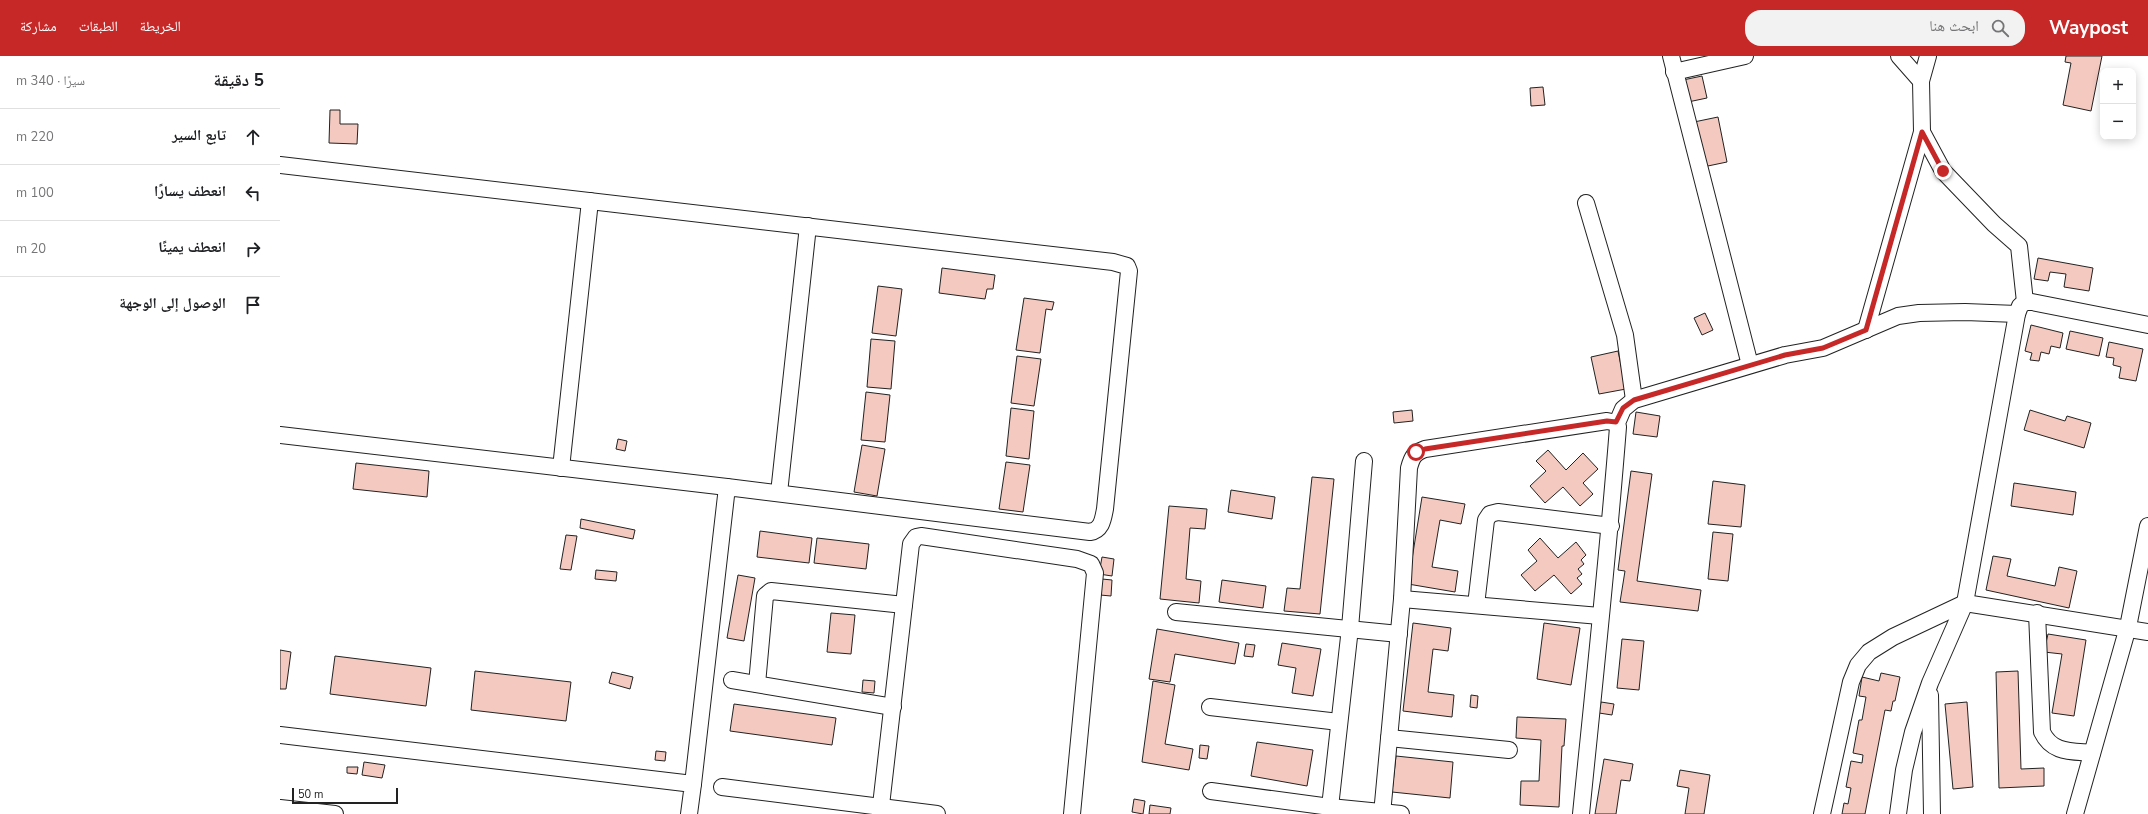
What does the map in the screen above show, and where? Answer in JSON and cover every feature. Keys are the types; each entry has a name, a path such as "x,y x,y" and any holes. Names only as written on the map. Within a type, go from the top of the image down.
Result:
{"street":[{"path":"1671,56 1750,365"},
{"path":"1674,72 1745,56"},
{"path":"1899,56 1921,81"},
{"path":"1866,330 1922,132 1921,81 1928,56"},
{"path":"1898,814 1904,770 1913,732 1930,683 1965,603 2021,308 2020,246 1958,190 1943,171 1922,132"},
{"path":"280,165 1113,262 1127,266 1129,271 1105,509 1101,526 1096,531 1090,532 779,493 280,435"},
{"path":"561,468 590,201"},
{"path":"1586,203 1625,335 1634,400"},
{"path":"779,493 808,226"},
{"path":"1581,814 1600,616 1611,526 1618,427 1616,422 1623,408 1634,400 1750,365 1785,355 1823,348 1898,316 1919,313 2021,308 2148,325"},
{"path":"1382,813 1402,599 1409,468 1412,457 1416,452 1425,449 1600,422 1616,422"},
{"path":"1330,807 1350,628 1364,461"},
{"path":"689,814 727,487"},
{"path":"1476,605 1486,520 1490,514 1498,512 1611,526"},
{"path":"2075,814 2128,627 2148,526"},
{"path":"881,811 911,544 916,537 1077,559 1091,564 1095,573 1072,814"},
{"path":"757,684 762,611 765,596 771,591 904,605"},
{"path":"1402,599 1600,616"},
{"path":"1822,814 1851,682 1858,665 1869,652 1894,637 1965,603 2128,627 2148,632"},
{"path":"1176,612 1399,634"},
{"path":"2036,613 2042,732 2046,741 2054,747 2092,753"},
{"path":"732,680 892,707"},
{"path":"1930,683 1932,814"},
{"path":"1210,707 1339,722"},
{"path":"280,735 693,784"},
{"path":"1389,738 1509,750"},
{"path":"722,788 881,811 937,814"},
{"path":"1211,791 1330,807 1402,814"},
{"path":"280,808 335,814"}],"building":[{"path":"2066,56 2102,56 2091,111 2063,105 2071,63 2065,62"},
{"path":"1702,76 1707,98 1688,102 1683,80"},
{"path":"1543,87 1545,105 1531,106 1530,88"},
{"path":"330,110 340,110 340,124 358,124 357,144 329,143"},
{"path":"1718,117 1727,162 1703,167 1694,122"},
{"path":"2038,258 2093,268 2089,291 2064,287 2066,274 2050,272 2048,281 2034,279"},
{"path":"942,268 995,275 993,289 987,289 985,299 939,293"},
{"path":"878,286 902,289 896,336 872,333"},
{"path":"1024,298 1054,302 1052,310 1046,309 1040,353 1016,350"},
{"path":"1705,313 1713,330 1702,335 1694,318"},
{"path":"2031,325 2063,333 2060,348 2051,346 2049,354 2041,352 2039,361 2030,360 2032,353 2025,351"},
{"path":"2070,331 2103,338 2099,356 2066,349"},
{"path":"871,339 895,341 891,389 867,387"},
{"path":"2109,342 2143,349 2136,381 2119,378 2121,367 2113,365 2114,358 2106,357"},
{"path":"1618,351 1626,389 1599,394 1591,357"},
{"path":"1017,356 1041,359 1034,406 1011,403"},
{"path":"866,392 890,395 885,442 861,440"},
{"path":"1011,408 1034,411 1029,459 1006,456"},
{"path":"1412,410 1413,421 1394,423 1393,412"},
{"path":"2030,410 2065,421 2067,416 2091,423 2084,448 2024,430"},
{"path":"1636,412 1660,416 1657,437 1633,434"},
{"path":"618,439 627,441 625,451 616,449"},
{"path":"862,445 885,449 877,496 854,492"},
{"path":"1548,450 1566,470 1583,453 1598,469 1583,483 1593,494 1580,506 1563,487 1545,503 1530,486 1546,471 1536,461"},
{"path":"1006,462 1030,465 1023,512 999,509"},
{"path":"356,463 429,471 427,497 353,489"},
{"path":"1631,471 1652,474 1637,581 1701,590 1698,611 1620,602 1625,571 1618,570"},
{"path":"1312,477 1334,479 1320,614 1284,611 1287,588 1300,589"},
{"path":"1713,481 1745,485 1741,527 1708,524"},
{"path":"2014,483 2076,492 2073,515 2011,506"},
{"path":"1231,490 1275,497 1272,519 1228,512"},
{"path":"1422,497 1465,504 1461,524 1440,520 1432,567 1458,571 1455,592 1408,584"},
{"path":"1169,506 1207,509 1205,529 1190,528 1186,579 1201,581 1199,603 1160,599"},
{"path":"581,519 635,530 633,539 580,528"},
{"path":"760,531 812,538 809,563 757,557"},
{"path":"1713,532 1733,534 1728,581 1708,579"},
{"path":"566,535 577,536 571,570 560,569"},
{"path":"817,538 869,544 866,569 814,563"},
{"path":"1540,538 1558,558 1576,542 1586,555 1581,560 1584,564 1578,569 1582,574 1577,578 1582,584 1571,594 1554,575 1535,591 1521,575 1537,561 1528,550"},
{"path":"1993,556 2011,559 2007,576 2055,586 2059,567 2077,571 2069,608 1986,590"},
{"path":"1102,557 1114,559 1112,576 1099,574"},
{"path":"596,570 617,572 616,581 595,579"},
{"path":"738,575 755,578 744,641 727,638"},
{"path":"1102,579 1112,580 1111,596 1100,595"},
{"path":"1222,580 1266,586 1263,608 1219,602"},
{"path":"831,613 855,615 851,654 827,652"},
{"path":"1413,623 1451,628 1448,651 1433,649 1428,692 1454,695 1452,717 1403,711"},
{"path":"1544,623 1580,628 1571,685 1537,679"},
{"path":"1157,629 1239,643 1235,664 1175,654 1170,682 1149,679"},
{"path":"2048,634 2086,640 2074,716 2052,713 2062,654 2044,652"},
{"path":"1622,639 1644,641 1639,690 1617,688"},
{"path":"1282,643 1321,649 1313,696 1292,693 1296,668 1278,665"},
{"path":"1246,644 1255,645 1253,657 1244,656"},
{"path":"280,650 291,652 286,689 280,689"},
{"path":"335,656 431,668 426,706 330,694"},
{"path":"475,671 571,682 566,721 471,710"},
{"path":"2018,671 2021,769 2044,768 2044,786 1999,788 1996,672"},
{"path":"612,672 633,677 630,689 609,683"},
{"path":"1881,673 1900,677 1895,701 1893,701 1891,711 1885,710 1865,814 1842,814 1844,803 1848,804 1851,788 1846,787 1851,761 1862,763 1863,755 1853,753 1859,720 1862,720 1866,697 1859,696 1862,677 1879,681"},
{"path":"863,680 875,681 874,693 862,692"},
{"path":"1153,681 1175,685 1165,744 1193,749 1189,770 1142,762"},
{"path":"1471,695 1478,696 1477,708 1470,707"},
{"path":"1601,702 1614,704 1612,715 1599,713"},
{"path":"1967,702 1973,787 1953,789 1945,704"},
{"path":"734,704 836,718 832,745 730,731"},
{"path":"1517,717 1566,719 1564,746 1562,746 1559,807 1520,805 1521,781 1539,781 1541,740 1516,738"},
{"path":"1257,742 1313,750 1307,786 1251,776"},
{"path":"1200,745 1209,746 1207,759 1199,758"},
{"path":"656,751 666,752 665,761 655,760"},
{"path":"1396,756 1453,762 1450,798 1392,792"},
{"path":"1604,759 1633,764 1630,781 1621,780 1616,814 1595,814"},
{"path":"364,762 385,765 382,778 362,775"},
{"path":"347,767 358,767 357,774 347,773"},
{"path":"1680,770 1710,775 1704,814 1685,814 1689,788 1677,786"},
{"path":"1134,799 1145,801 1143,814 1132,812"},
{"path":"1150,805 1171,808 1170,814 1149,814"}],"route":[{"path":"1416,452 1425,449 1607,421 1616,422 1623,408 1634,400 1785,355 1823,348 1866,330 1922,132 1943,171"}]}
